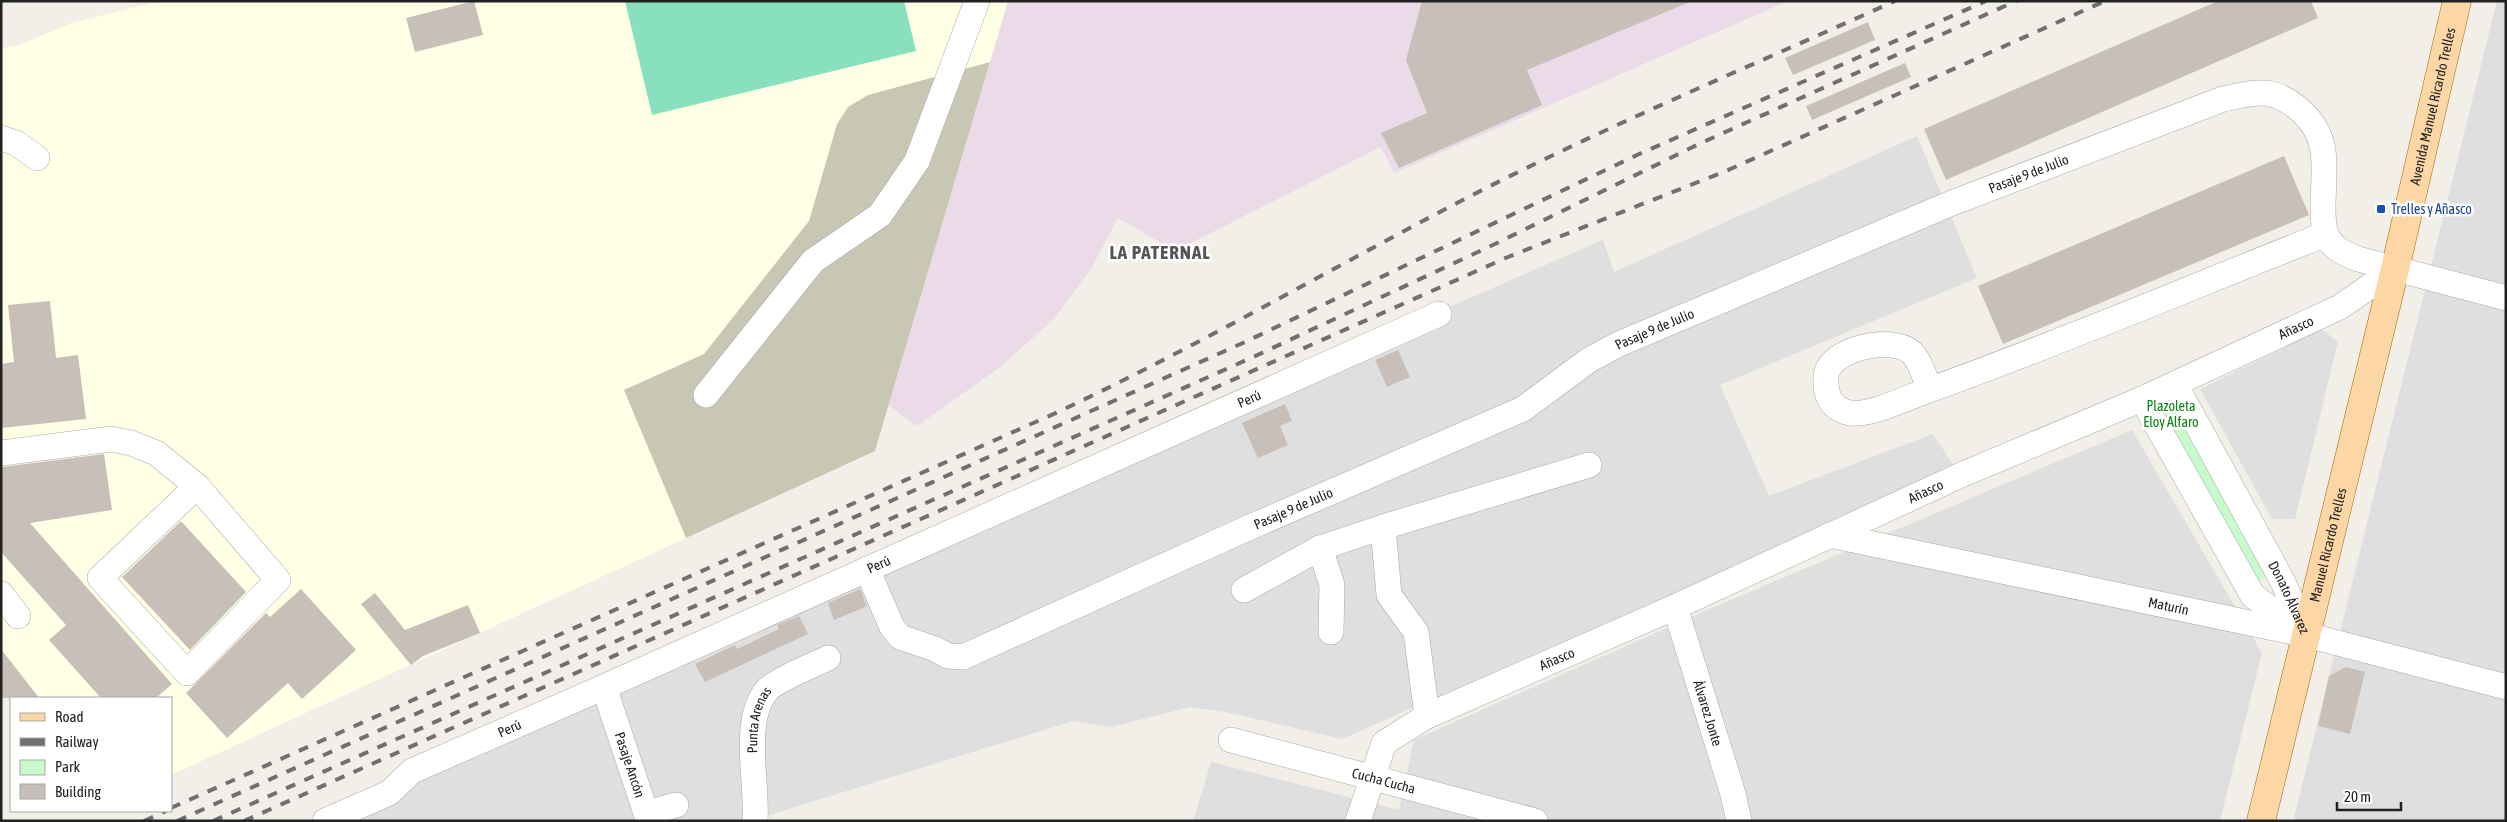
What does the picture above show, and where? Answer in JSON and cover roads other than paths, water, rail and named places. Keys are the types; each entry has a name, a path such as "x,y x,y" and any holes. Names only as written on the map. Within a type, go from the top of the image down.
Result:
{"main road":[{"name":"Avenida Manuel Ricardo Trelles","path":"2395,269 2458,1"},
{"name":"Manuel Ricardo Trelles","path":"2261,821 2395,269"}],"street":[{"path":"706,395 813,261 880,215 917,161 977,1"},
{"name":"Pasaje 9 de Julio","path":"867,569 892,627 900,637 935,649 948,656 963,657 1248,528 1523,409 1589,360 1619,344 1952,203 2223,99 2260,91 2288,99 2313,122 2324,144 2323,214 2326,234"},
{"path":"1,138 16,143 37,158"},
{"path":"1930,389 1968,376 2326,234 2337,250 2358,259 2506,298"},
{"name":"Añasco","path":"1358,821 1370,778 1384,743 1427,716 1675,607 1961,476 2175,384 2340,307 2395,269"},
{"name":"Perú","path":"325,821 389,793 412,770 604,687 1439,314"},
{"name":"Donato Álvarez","path":"2175,384 2283,582 2307,635"},
{"name":"Donato Álvarez","path":"2142,399 2252,596 2307,635"},
{"path":"1,453 111,439 131,443 156,453 197,486 278,580 187,673 100,578 197,486"},
{"path":"1244,590 1320,548 1383,527 1590,465"},
{"path":"1383,527 1389,595 1416,632 1427,716"},
{"name":"Maturín","path":"1830,536 2307,635 2506,687"},
{"path":"1320,548 1332,585 1331,632"},
{"path":"1,594 18,616"},
{"name":"Álvarez Jonte","path":"1675,607 1740,821"},
{"name":"Punta Arenas","path":"755,821 752,753 757,707 768,688 828,658"},
{"name":"Pasaje Ancón","path":"604,687 646,813 676,805"},
{"name":"Cucha Cucha","path":"1231,740 1535,821"}],"railway":[{"path":"172,808 1058,412 1209,336 1407,229 1511,176 1619,124 1895,1"},
{"path":"177,821 1245,342 1637,155 1986,1"},
{"path":"213,821 1251,358 1495,244 1701,143 2016,1"},
{"path":"244,821 1508,257 1726,171 2105,1"},
{"path":"144,821 164,812"}],"place":[{"name":"Trelles y Añasco","path":"2381,209"}],"district":[{"name":"LA PATERNAL","path":"1160,252"}],"park label":[{"name":"Plazoleta Eloy Alfaro","path":"2171,414"}]}
